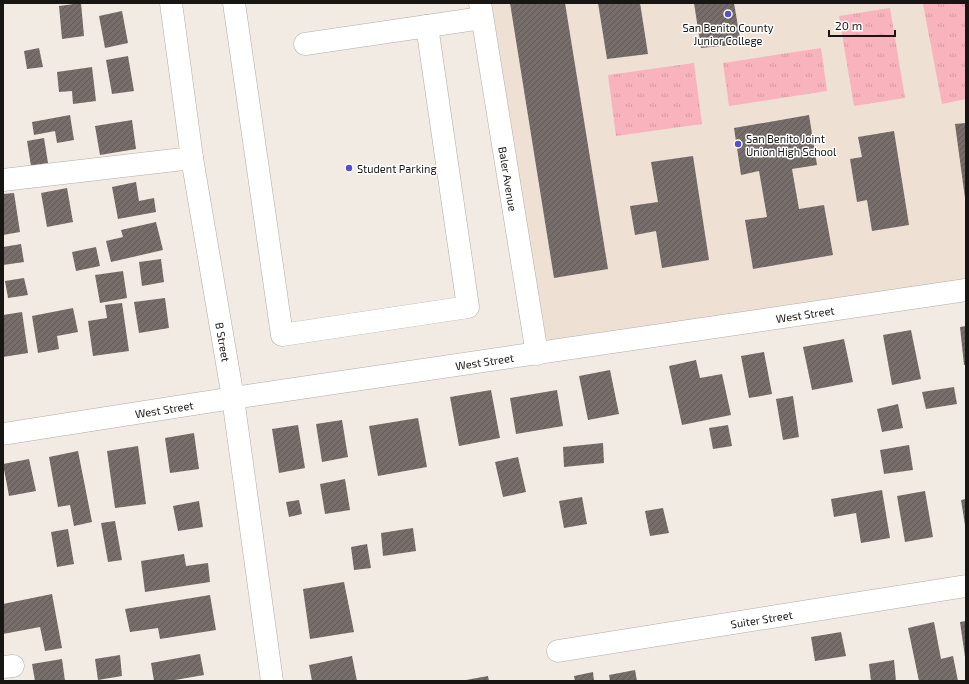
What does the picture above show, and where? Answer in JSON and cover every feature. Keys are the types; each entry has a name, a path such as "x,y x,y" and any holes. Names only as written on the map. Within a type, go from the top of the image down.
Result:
{"street":[{"name":"B Street","path":"171,3 192,158 232,398 272,681"},
{"path":"234,3 282,335 468,307 427,26"},
{"path":"305,44 427,26 481,10"},
{"name":"Baler Avenue","path":"481,10 537,354"},
{"path":"3,180 192,158"},
{"name":"West Street","path":"3,434 232,398 966,290"},
{"name":"Suiter Street","path":"558,651 966,586"}],"shaded area":[{"name":"San Benito Joint Union High School","path":"486,3 966,3 966,286 544,350"}],"green space":[{"path":"966,3 966,99 942,104 923,4"},
{"path":"890,8 905,98 854,106 839,16"},
{"path":"821,48 827,91 729,106 723,63"},
{"path":"694,63 702,124 616,136 608,75"}],"building":[{"path":"81,3 84,36 62,39 59,6"},
{"path":"510,3 565,3 608,269 554,278"},
{"path":"598,3 640,3 648,54 607,59"},
{"path":"694,3 734,3 741,44 701,48"},
{"path":"122,11 128,43 105,48 99,16"},
{"path":"39,48 43,67 27,69 24,51"},
{"path":"128,56 134,91 112,94 106,60"},
{"path":"92,67 96,101 73,104 72,91 59,92 57,72"},
{"path":"70,115 74,140 57,143 55,131 34,135 32,122"},
{"path":"809,115 817,165 792,169 799,209 824,205 833,255 753,269 745,220 767,217 759,171 741,175 734,128"},
{"path":"132,120 136,149 100,155 95,126"},
{"path":"966,123 966,198 965,198 955,124"},
{"path":"894,131 909,225 872,231 867,200 857,202 850,159 862,157 858,137"},
{"path":"44,138 48,163 31,166 27,141"},
{"path":"693,156 709,260 662,268 656,231 635,235 630,206 658,202 651,162"},
{"path":"136,182 139,201 154,198 156,212 118,219 112,187"},
{"path":"67,188 73,222 47,227 41,193"},
{"path":"14,193 20,232 3,235 3,194"},
{"path":"156,222 163,250 111,262 106,241 123,237 121,230"},
{"path":"21,244 24,262 3,265 3,247"},
{"path":"96,247 100,266 76,271 72,252"},
{"path":"161,259 164,282 142,286 139,262"},
{"path":"123,271 127,298 100,303 95,275"},
{"path":"24,278 28,295 8,298 5,281"},
{"path":"165,298 169,328 139,333 134,302"},
{"path":"122,303 129,351 93,356 88,321 107,318 105,305"},
{"path":"73,308 78,332 57,336 59,349 38,353 32,316"},
{"path":"22,312 28,353 3,357 3,315"},
{"path":"966,326 966,365 964,365 960,327"},
{"path":"911,330 921,379 892,385 883,335"},
{"path":"844,339 853,382 812,390 803,347"},
{"path":"764,352 772,394 749,398 741,356"},
{"path":"696,360 700,378 722,374 731,415 682,425 669,366"},
{"path":"610,370 619,414 588,420 579,376"},
{"path":"954,387 957,404 926,409 922,392"},
{"path":"491,390 500,438 459,446 450,397"},
{"path":"557,390 563,426 516,434 510,398"},
{"path":"793,396 799,437 783,440 776,399"},
{"path":"898,404 903,428 882,432 877,409"},
{"path":"418,418 427,467 378,476 369,426"},
{"path":"342,420 348,457 322,462 316,424"},
{"path":"298,425 305,468 279,473 272,429"},
{"path":"728,425 732,446 713,449 709,428"},
{"path":"194,433 199,469 170,473 165,438"},
{"path":"603,443 604,463 564,467 563,447"},
{"path":"909,445 913,470 884,474 880,450"},
{"path":"138,446 146,504 115,508 107,451"},
{"path":"78,451 92,522 74,526 70,505 58,507 49,457"},
{"path":"518,457 526,492 503,497 495,462"},
{"path":"29,459 36,491 9,496 3,464"},
{"path":"345,479 350,510 325,514 320,484"},
{"path":"882,490 890,538 861,543 856,513 834,517 831,499"},
{"path":"925,491 933,537 905,542 897,496"},
{"path":"582,497 587,524 564,528 559,501"},
{"path":"966,499 966,525 965,525 961,500"},
{"path":"299,500 302,514 289,517 286,502"},
{"path":"199,501 203,527 178,531 173,506"},
{"path":"663,508 669,533 650,536 645,511"},
{"path":"115,521 122,560 108,562 101,523"},
{"path":"413,528 416,551 383,556 381,533"},
{"path":"68,529 74,564 57,567 51,532"},
{"path":"367,544 371,568 354,570 351,547"},
{"path":"184,554 186,566 208,563 210,582 145,592 141,561"},
{"path":"344,582 354,632 310,639 303,589"},
{"path":"52,594 62,648 45,651 40,627 3,634 3,604"},
{"path":"210,595 216,630 160,639 158,628 130,632 125,609"},
{"path":"966,621 966,656 965,657 960,622"},
{"path":"934,622 941,659 953,656 958,681 919,681 908,628"},
{"path":"841,632 846,656 815,661 811,637"},
{"path":"200,654 204,675 169,681 154,681 151,663"},
{"path":"120,655 122,676 98,680 95,659"},
{"path":"352,656 357,681 312,681 309,665"},
{"path":"62,659 65,681 35,681 32,664"},
{"path":"894,660 896,681 871,681 869,664"},
{"path":"635,670 637,681 610,681 609,675"},
{"path":"593,672 594,681 575,681 574,676"},
{"path":"488,676 489,681 466,681 466,680"}],"place":[{"name":"San Benito County Junior College","path":"728,14"},
{"name":"San Benito Joint Union High School","path":"738,144"},
{"name":"Student Parking","path":"349,168"}]}
